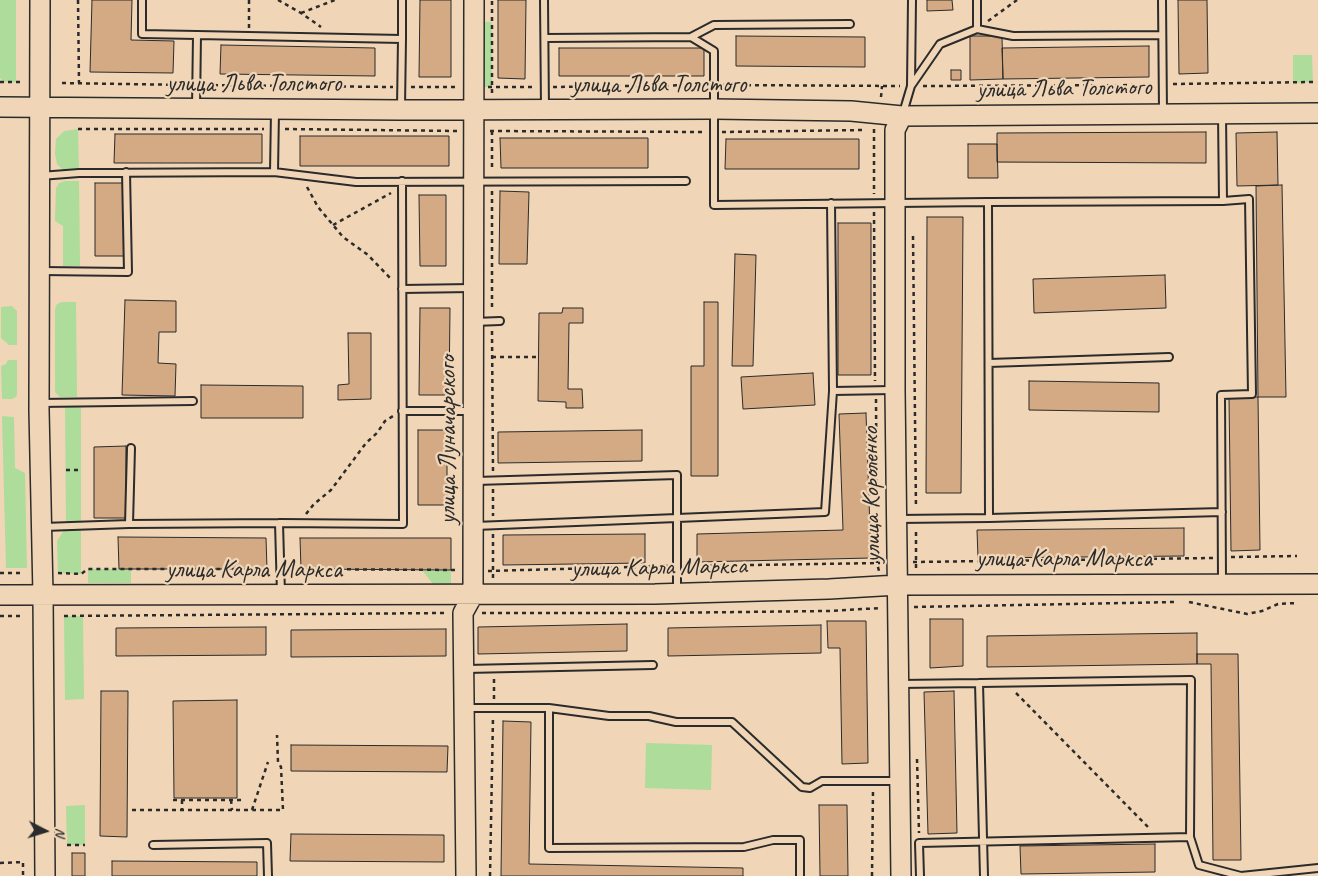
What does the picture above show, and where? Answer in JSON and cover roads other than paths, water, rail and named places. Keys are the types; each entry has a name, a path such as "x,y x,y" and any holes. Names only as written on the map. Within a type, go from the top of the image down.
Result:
{"street":[{"path":"40,0 39,403 45,876"},
{"name":"улица Луначарского","path":"474,0 483,87 473,110 474,595"},
{"name":"улица Льва Толстого","path":"0,107 851,111 876,122 898,123 1163,113 1318,113"},
{"name":"улица Короленко","path":"898,123 895,390 897,519 906,562 899,586 898,607 901,876"},
{"name":"улица Карла Маркса","path":"0,595 677,594 899,586 1318,584"},
{"path":"466,876 462,613 474,595"}],"lane":[{"path":"142,0 142,34 402,38"},
{"path":"401,110 402,0"},
{"path":"544,0 546,110"},
{"path":"911,86 912,0"},
{"path":"977,0 977,29"},
{"path":"1162,0 1163,113"},
{"path":"545,38 691,37 714,25 850,24"},
{"path":"898,123 911,86 940,44 977,29 1012,36 1162,35"},
{"path":"196,109 197,35"},
{"path":"691,37 714,51 714,205 896,202 1223,201 1249,199 1252,394 1221,395 1222,585"},
{"path":"274,172 275,109"},
{"path":"1222,113 1223,201"},
{"path":"39,176 126,172 274,172 356,182 686,181"},
{"path":"39,271 128,272 126,172"},
{"path":"41,527 129,524 403,524 402,181"},
{"path":"988,202 989,518"},
{"path":"474,526 825,512 833,391 831,203"},
{"path":"402,289 473,288"},
{"path":"473,322 500,322"},
{"path":"989,363 1169,357"},
{"path":"833,391 895,390"},
{"path":"39,403 193,401"},
{"path":"402,411 473,411"},
{"path":"129,524 131,448"},
{"path":"473,481 677,474 677,594"},
{"path":"897,519 1222,512"},
{"path":"279,523 281,595"},
{"path":"462,669 653,665"},
{"path":"900,684 1191,680 1190,837 1199,865 1241,876 1318,868"},
{"path":"979,683 984,876"},
{"path":"463,708 548,708 609,716 649,716 676,722 732,722 802,787 810,788 822,781 901,781"},
{"path":"548,708 549,848 744,847 773,840 800,840 800,876"},
{"path":"920,876 919,843 1190,837"},
{"path":"153,845 267,843 268,876"}]}
